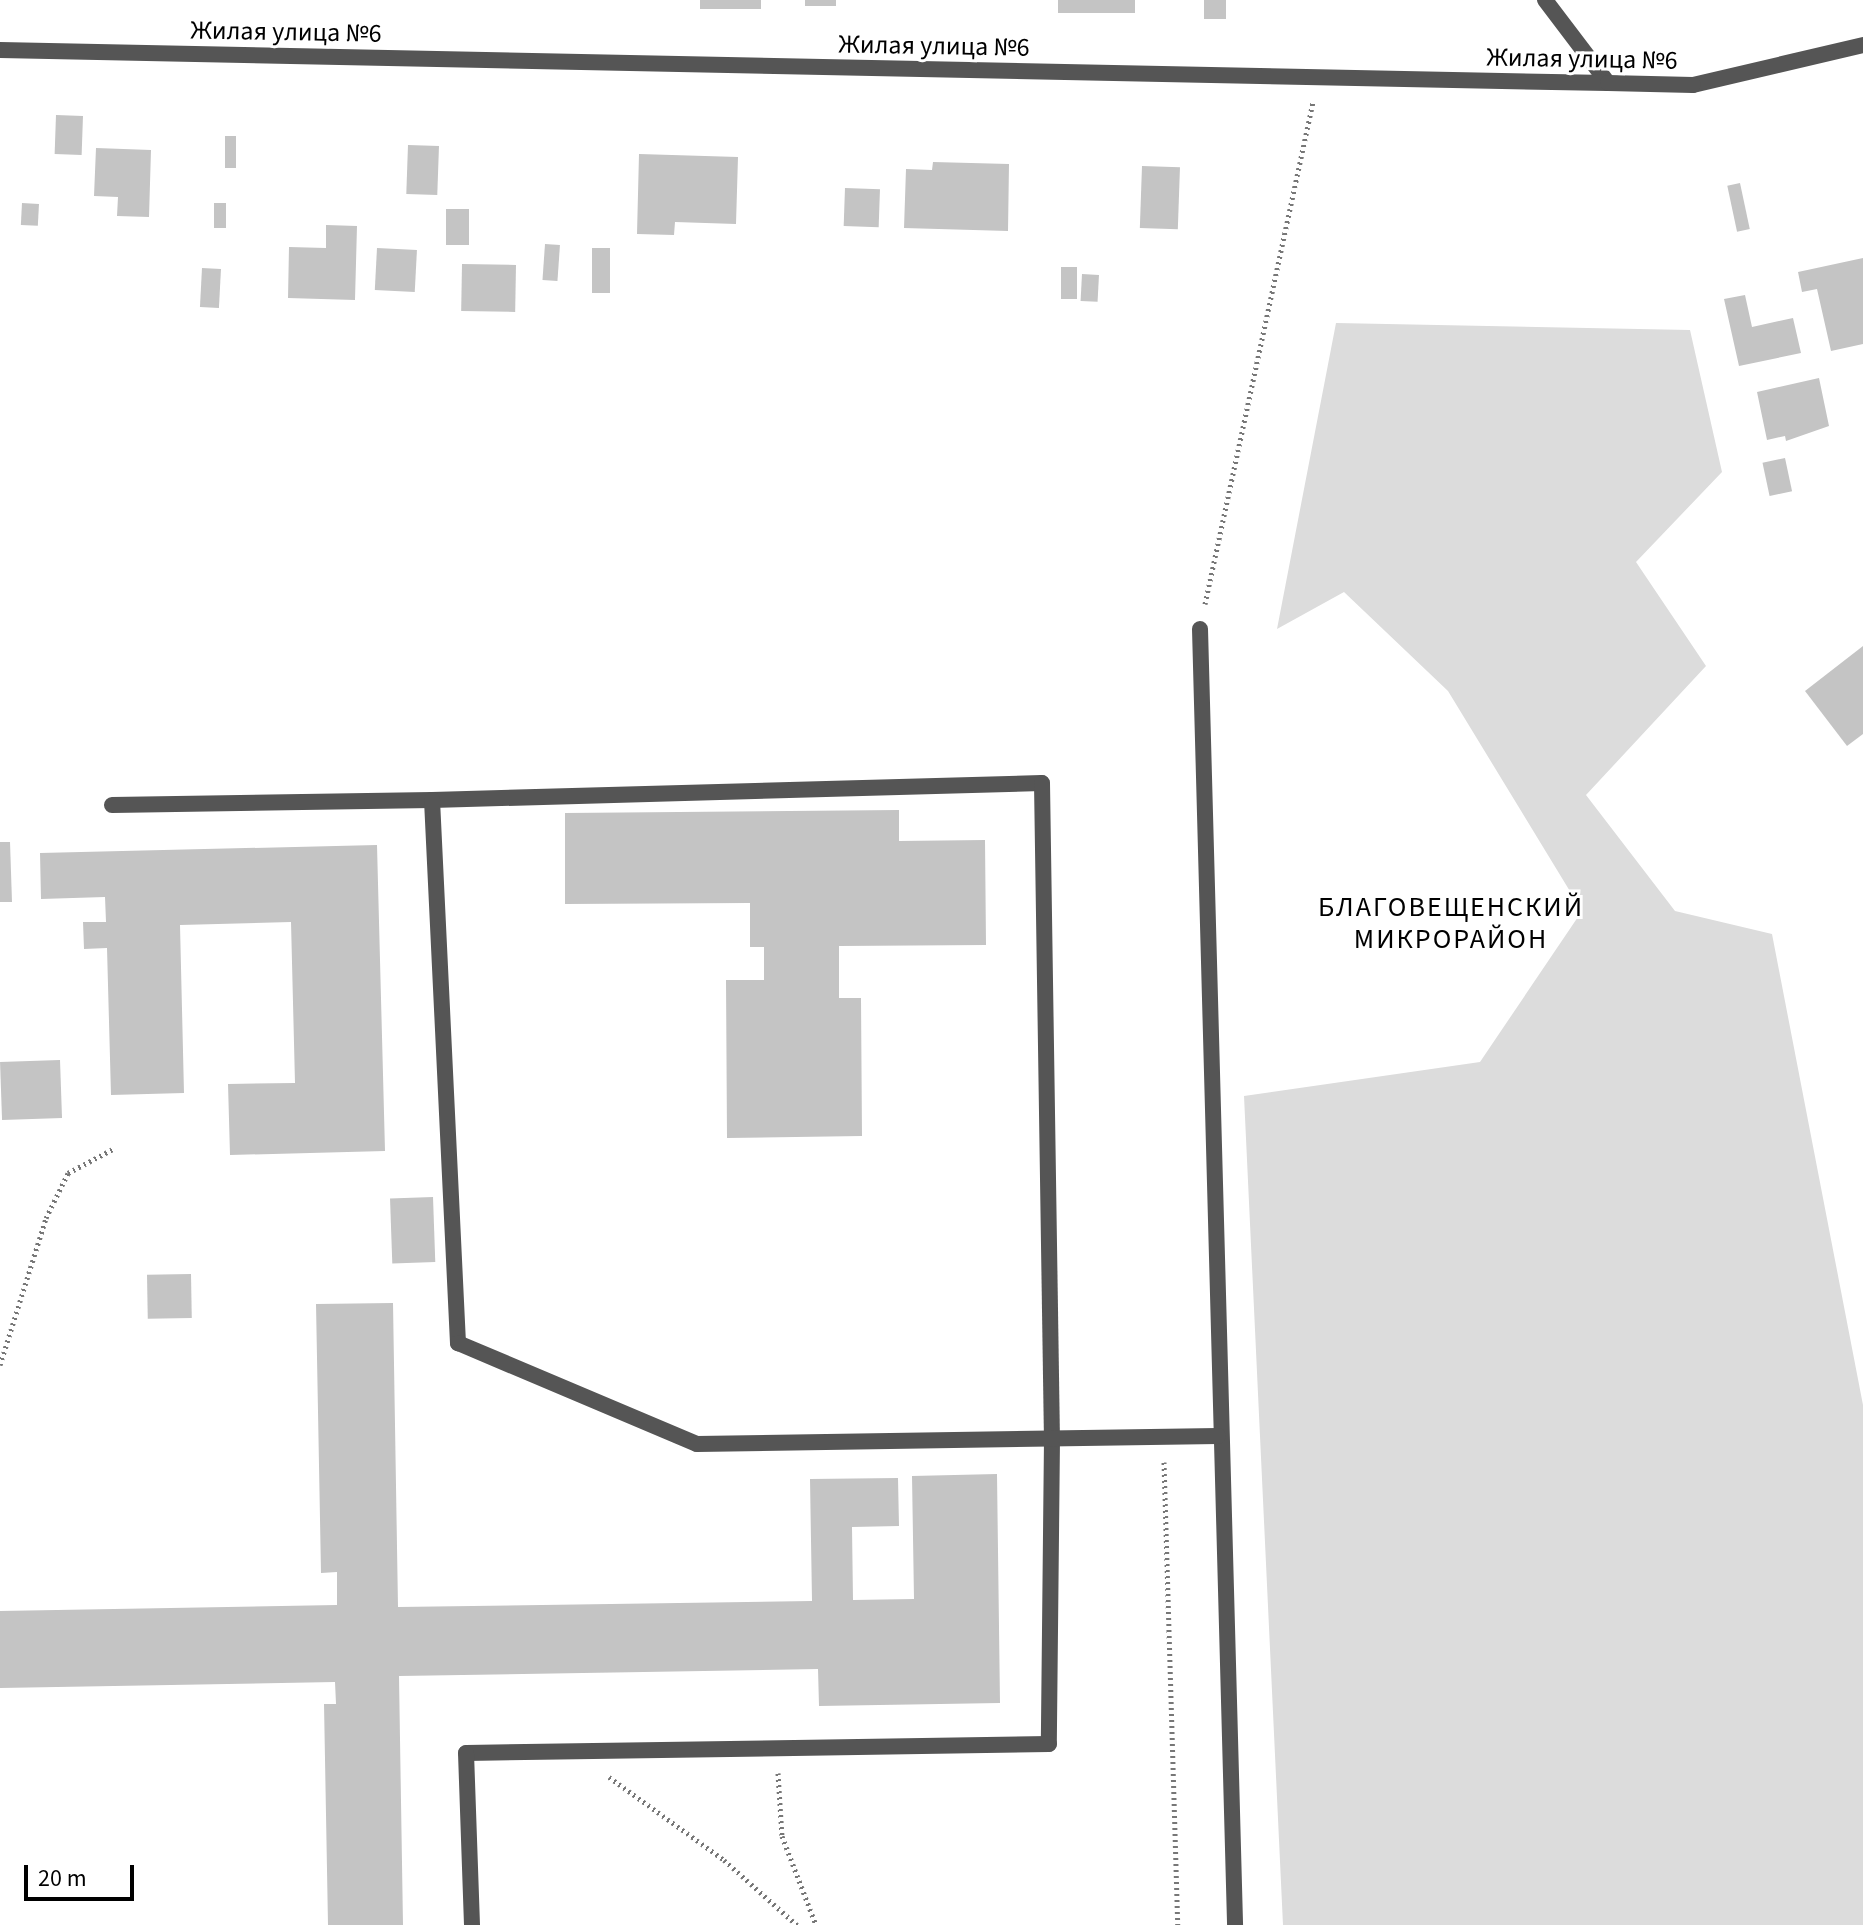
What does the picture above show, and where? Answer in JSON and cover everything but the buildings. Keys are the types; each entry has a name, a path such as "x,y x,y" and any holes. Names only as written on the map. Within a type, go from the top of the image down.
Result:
{"street":[{"path":"1545,0 1608,83"},
{"name":"Жилая улица №6","path":"0,50 1693,85 1863,45"},
{"path":"1200,629 1218,1436 1235,1925"},
{"path":"112,805 432,800 1042,783 1052,1439 1049,1744 466,1753 472,1925"},
{"path":"432,800 458,1343 697,1444 1218,1436"}],"path":[{"path":"1200,629 1318,78"},
{"path":"0,1365 46,1218 68,1173 113,1149"},
{"path":"1163,1437 1178,1925"},
{"path":"777,1748 782,1836 816,1925"},
{"path":"573,1751 724,1860 797,1925"}],"shaded area":[{"path":"1336,323 1690,330 1722,472 1636,562 1706,666 1586,795 1675,911 1772,934 1863,1405 1863,1925 1283,1925 1244,1096 1480,1062 1582,911 1448,691 1344,592 1277,629"}],"district":[{"name":"БЛАГОВЕЩЕНСКИЙ МИКРОРАЙОН","path":"1451,923"}]}
